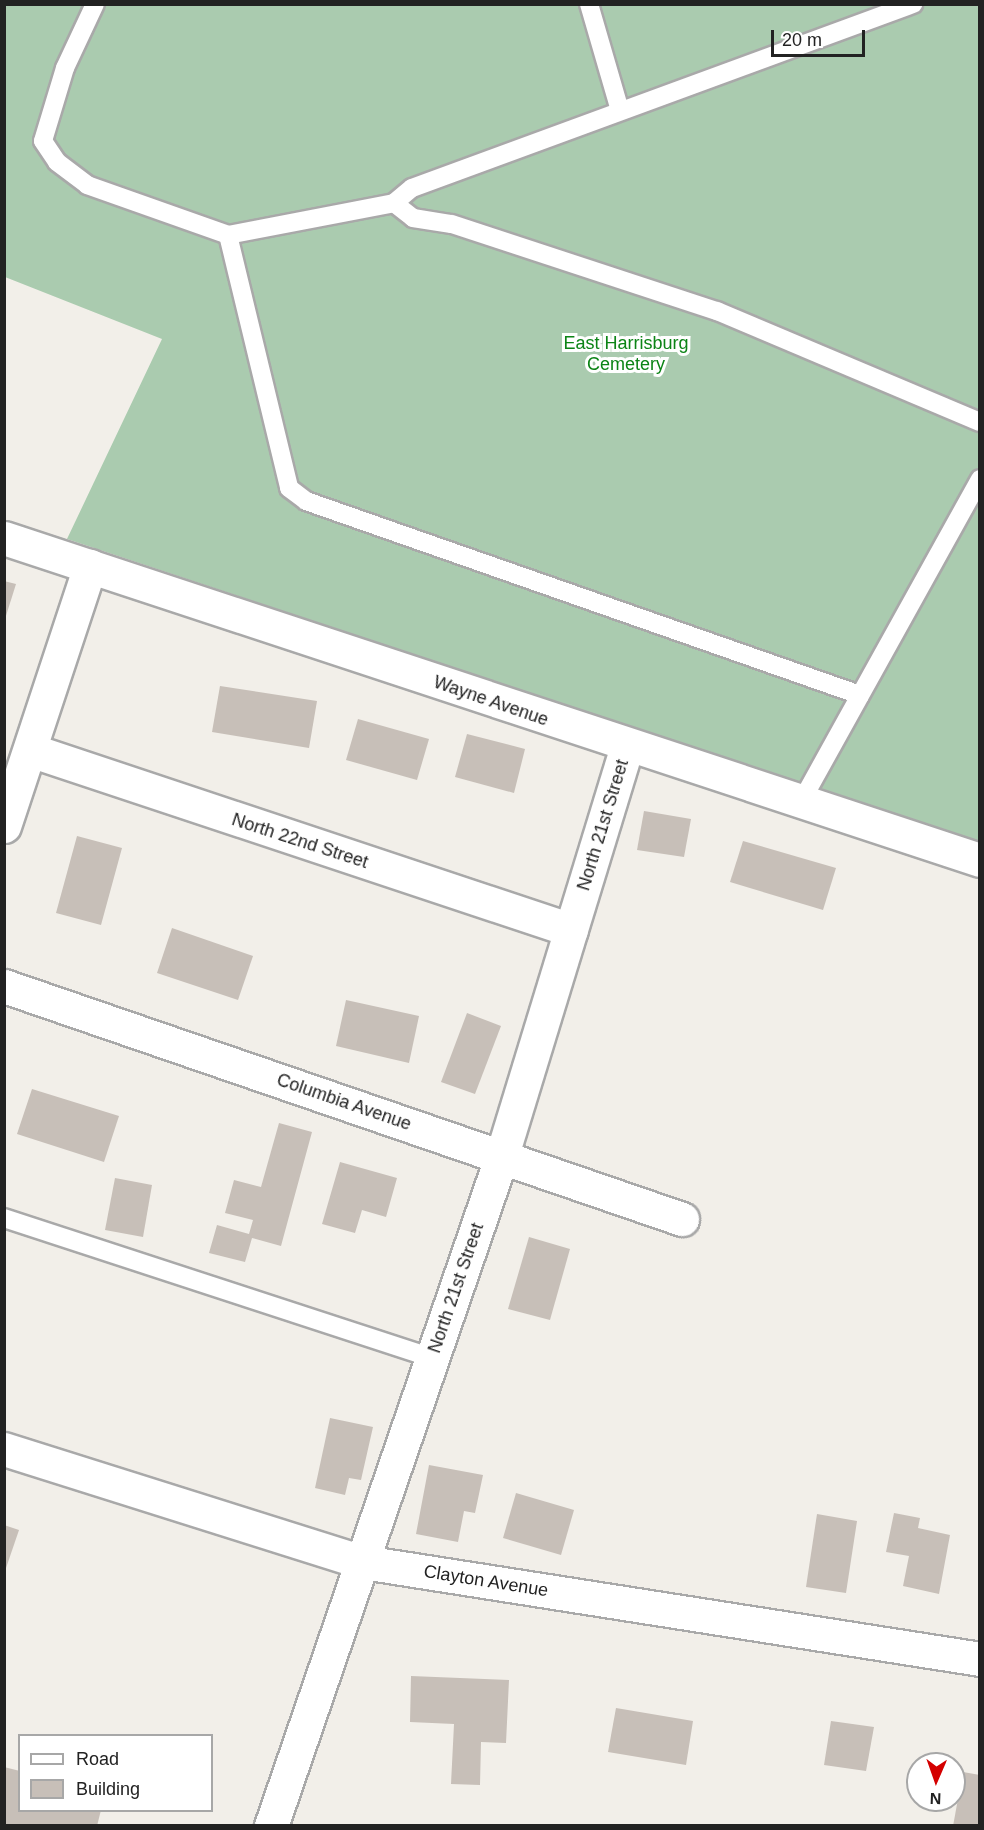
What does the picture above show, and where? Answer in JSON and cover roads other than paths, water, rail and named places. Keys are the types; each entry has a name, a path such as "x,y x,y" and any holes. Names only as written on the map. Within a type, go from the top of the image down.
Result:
{"street":[{"name":"Wayne Avenue","path":"4,538 627,746 980,860"},
{"path":"4,826 90,566"},
{"name":"North 21st Street","path":"271,1826 502,1155 627,746"},
{"name":"North 22nd Street","path":"30,750 571,930"},
{"name":"Columbia Avenue","path":"4,986 502,1155 682,1219"},
{"name":"Clayton Avenue","path":"4,1449 363,1562 980,1659"}],"lane":[{"path":"95,4 65,68 43,141 57,162 87,185 228,235 394,203 412,188 913,4"},
{"path":"588,4 620,111"},
{"path":"394,203 413,218 452,224 717,311 980,422"},
{"path":"228,235 289,488 306,501 860,696"},
{"path":"801,802 980,479"},
{"path":"4,1218 433,1358"}],"park label":[{"name":"East Harrisburg Cemetery","path":"626,354"}]}
